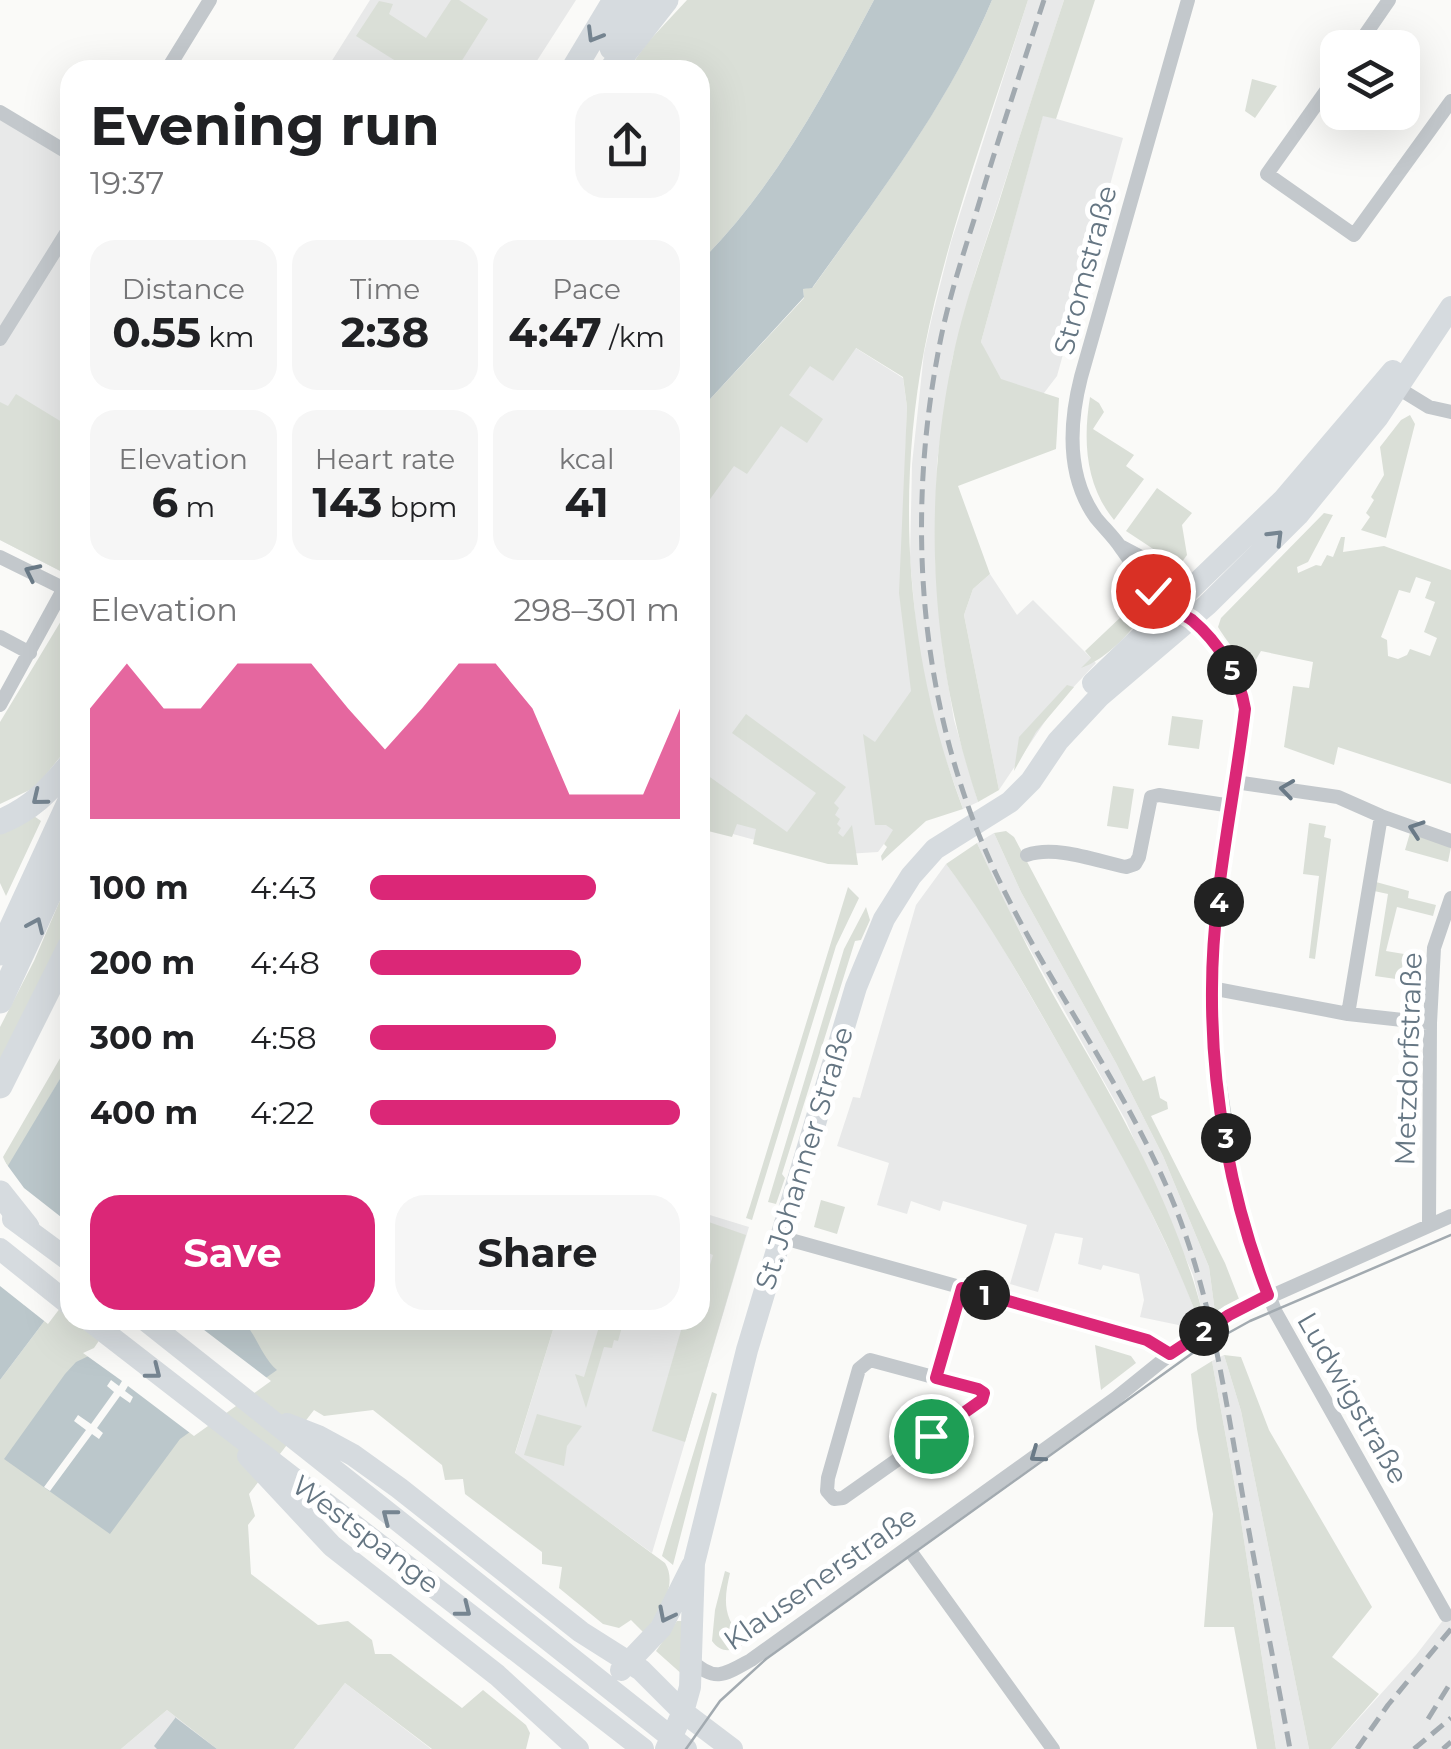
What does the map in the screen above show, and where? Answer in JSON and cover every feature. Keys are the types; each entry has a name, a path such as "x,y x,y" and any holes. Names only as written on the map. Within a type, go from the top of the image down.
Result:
{"highway":[{"path":"579,60 614,0"},
{"path":"606,60 639,0"},
{"path":"619,60 666,0"},
{"path":"0,822 32,806 60,778"},
{"path":"0,953 60,823"},
{"path":"0,1001 60,870"},
{"path":"0,1086 60,966"},
{"path":"0,1193 27,1228"}],"main road":[{"name":"St. Johanner Straße","path":"570,1745 597,1694 661,1628 694,1562 747,1350 872,943 908,880 935,848 1003,806 1031,781 1058,741 1371,412 1451,306"},
{"path":"0,1211 60,1253"},
{"path":"0,1249 60,1297"},
{"path":"0,1257 30,1274"},
{"name":"Westspange","path":"102,1330 643,1749"},
{"name":"Westspange","path":"158,1330 686,1749"},
{"path":"270,1417 318,1436 353,1456 628,1662 683,1712 732,1749"},
{"path":"220,1423 332,1546 497,1676 570,1745"},
{"name":"St. Johanner Straße","path":"666,1749 683,1712 692,1660 694,1562"}],"street":[{"path":"173,60 210,0"},
{"name":"Stromstraße","path":"1183,607 1134,570 1094,515 1083,494 1074,460 1072,425 1102,296 1188,0"},
{"path":"1368,30 1389,0"},
{"path":"1320,100 1268,174 1354,235 1451,101"},
{"path":"0,112 60,148"},
{"path":"0,339 60,243"},
{"path":"1392,383 1428,407 1451,412"},
{"name":"Stromstraße","path":"1120,546 1168,571 1183,607"},
{"path":"0,557 60,587"},
{"path":"0,705 60,602"},
{"name":"Ludwigstraße","path":"1183,607 1223,656 1245,709 1212,988 1213,1040 1230,1159 1249,1241 1268,1295 1446,1615"},
{"path":"0,637 30,653"},
{"path":"1235,782 1329,794 1451,841"},
{"path":"1028,855 1055,852 1126,867 1135,864 1139,857 1151,797 1232,806"},
{"path":"1348,1014 1381,816"},
{"name":"Metzdorfstraße","path":"1429,1224 1434,948 1451,898"},
{"path":"1212,988 1348,1014 1430,1023"},
{"name":"Klausenerstraße","path":"692,1660 710,1674 732,1671 1229,1315 1451,1216"},
{"path":"780,1237 1147,1340 1170,1354"},
{"path":"936,1378 962,1288"},
{"path":"870,1360 936,1378 978,1389 984,1393 982,1400 843,1498 834,1499 827,1491 828,1478 859,1369 870,1360"},
{"path":"908,1548 1053,1749"}],"shaded area":[{"path":"370,0 576,0 537,60 332,60"},
{"path":"451,0 459,0 488,19 462,60 394,60 356,36 379,1 393,4 389,14 426,38"},
{"path":"687,0 874,0 775,171 710,252 710,60 635,60"},
{"path":"874,0 992,0 955,76 862,219 812,288 803,289 804,297 710,399 710,252 752,203 817,104"},
{"path":"992,0 1028,0 945,262 924,351 910,467 912,583 919,640 944,753 963,809 926,821 882,861 887,847 884,844 893,830 875,825 863,734 875,742 911,691 899,593 907,407 903,377 856,348 833,381 810,366 789,395 823,419 807,443 781,426 747,474 734,466 710,499 710,399 804,298 803,289 813,287 933,113"},
{"path":"1028,0 1064,0 975,274 952,360 937,462 935,559 943,653 954,720 978,802 963,809 934,726 919,660 910,559 912,464 924,353 932,317 951,242"},
{"path":"1064,0 1095,0 1056,119 1043,116 981,342 1001,379 1059,398 1056,449 958,486 990,574 973,589 964,615 999,790 978,802 962,749 941,639 935,528 943,416 967,301"},
{"path":"1252,79 1277,86 1255,118 1245,111"},
{"path":"0,112 60,148 60,571 0,540"},
{"path":"1043,115 1123,138 1057,376 1044,393 1009,403 981,342"},
{"path":"824,328 903,378 907,407 904,500 926,787 878,852 814,856 710,828 710,456"},
{"path":"16,394 60,421 60,571 0,540 0,402 8,406"},
{"path":"1090,397 1104,412 1093,429 1134,455 1126,466 1144,479 1114,520 1097,492 1088,462"},
{"path":"1410,415 1415,424 1386,538 1361,530 1370,517 1366,513 1374,500 1371,497 1384,475 1380,447 1401,420"},
{"path":"1157,488 1192,513 1182,525 1187,555 1179,566 1126,531"},
{"path":"1324,513 1333,515 1308,562 1297,567 1298,573 1321,566 1327,555 1333,557 1341,537 1345,537 1343,552 1384,546 1451,570 1451,784 1338,747 1334,765 1284,747 1293,686 1309,688 1313,662 1261,651 1251,668 1218,627 1221,618","holes":["1416,577 1431,582 1425,598 1435,602 1424,632 1437,638 1430,656 1410,649 1398,659 1388,656 1387,640 1381,637 1399,590 1410,593"]},
{"path":"990,574 1017,615 1033,600 1096,663 1054,708 999,790 964,615 973,589"},
{"path":"1143,596 1139,617 1123,639 1101,658 1081,668 1091,658 1085,651"},
{"path":"60,623 60,757 36,787 0,804 0,722"},
{"path":"1067,685 1074,687 1036,732 1014,771 1019,737"},
{"path":"746,714 846,787 834,803 839,808 835,815 840,819 838,833 843,837 852,825 858,865 828,864 753,844 756,829 737,824 732,837 710,832 710,777 787,832 816,793 732,733"},
{"path":"1172,716 1203,720 1199,749 1168,745"},
{"path":"1113,786 1134,789 1128,829 1107,826"},
{"path":"34,816 41,821 6,896 0,883 0,831"},
{"path":"1309,823 1326,826 1324,837 1331,839 1315,959 1309,958 1319,876 1303,874"},
{"path":"1006,831 1014,837 1143,1081 1155,1076 1160,1098 1167,1102 1168,1109 1151,1116 1239,1299 1215,1312 1209,1267 1163,1156 1021,892 994,833"},
{"path":"994,833 1021,892 1163,1156 1209,1267 1215,1312 1204,1319 1193,1275 1126,1121 1003,901 977,843"},
{"path":"1410,833 1451,847 1448,862 1405,850"},
{"path":"977,843 1030,951 1163,1199 1193,1278 1204,1319 1199,1322 1154,1218 1119,1152 1008,957 946,864"},
{"path":"946,864 982,912 1130,1168 1199,1322 1188,1327 1140,1317 1144,1300 1139,1274 1103,1265 1101,1270 1078,1264 1083,1238 1055,1233 1038,1292 1010,1284 1027,1225 943,1201 940,1211 911,1201 907,1214 877,1205 889,1163 837,1146 853,1097 860,1098 916,905"},
{"path":"1376,882 1409,891 1408,898 1436,905 1433,916 1397,907 1386,951 1404,954 1402,968 1419,970 1417,982 1375,976 1388,894 1374,891"},
{"path":"848,887 859,898 836,946 752,1220 746,1218"},
{"path":"60,900 60,941 0,1064 0,1027"},
{"path":"866,907 870,920 861,940 855,941 782,1174 785,1178 776,1204 768,1202 844,949"},
{"path":"60,1058 60,1079 8,1168 3,1157"},
{"path":"60,1079 60,1300 0,1380 0,1179"},
{"path":"821,1200 845,1207 837,1234 814,1227"},
{"path":"710,1215 749,1227 652,1553 515,1454 553,1330 710,1330"},
{"path":"710,1222 746,1235 685,1442 652,1431 681,1330 710,1330"},
{"path":"60,1300 60,1330 553,1330 515,1453 665,1563 668,1590 644,1633 631,1620 619,1628 603,1624 559,1588 562,1567 542,1564 542,1552 465,1494 463,1479 445,1480 442,1465 373,1410 324,1416 314,1410 249,1494 255,1516 248,1525 251,1574 318,1625 348,1621 372,1640 375,1654 391,1654 462,1708 483,1690 526,1725 530,1733 526,1749 432,1749 345,1683 294,1749 217,1749 167,1710 121,1749 0,1749 0,1380"},
{"path":"112,1330 250,1330 277,1370 180,1439 110,1534 4,1459 65,1374 76,1362 97,1352"},
{"path":"598,1330 621,1330 612,1348 604,1347 586,1408 575,1374 584,1377"},
{"path":"1095,1345 1131,1356 1136,1363 1101,1390"},
{"path":"1224,1355 1241,1411 1309,1749 1276,1749 1212,1361"},
{"path":"1224,1355 1241,1357 1269,1430 1372,1607 1332,1657 1379,1694 1331,1749 1309,1749 1241,1411"},
{"path":"1212,1361 1276,1749 1257,1749 1234,1627 1204,1627 1213,1514 1191,1374"},
{"path":"712,1392 717,1394 673,1565 662,1556"},
{"path":"537,1414 582,1426 567,1446 564,1466 524,1455"},
{"path":"725,1571 730,1573 726,1599 731,1623 743,1638 754,1638 727,1650 712,1641"},
{"path":"1451,1610 1451,1749 1331,1749 1416,1655"},
{"path":"677,1621 682,1621 684,1676 656,1651"},
{"path":"345,1683 431,1749 294,1749"},
{"path":"167,1710 217,1749 121,1749"},
{"path":"176,1717 217,1749 157,1749 154,1746"}],"pier":[{"path":"5,1162 24,1188 60,1216 60,1308 48,1324 0,1286 0,1170"},
{"path":"106,1330 204,1330 271,1381 194,1436 128,1386 125,1391 133,1397 130,1403 120,1396 97,1428 103,1433 99,1439 92,1434 50,1491 44,1487 86,1430 74,1421 78,1415 91,1424 114,1392 107,1386 111,1380 119,1386 122,1381 83,1353 94,1348"}],"tram line":[{"path":"686,1749 720,1701 766,1659 1194,1352 1250,1321 1451,1235"}],"railway":[{"path":"1044,0 959,270 938,353 922,486 926,619 951,751 971,814 1019,919 1139,1129 1190,1250 1216,1350 1290,1749"},
{"path":"1357,1749 1451,1629"},
{"path":"1428,1719 1451,1682"},
{"path":"1414,1749 1451,1718"},
{"path":"1443,1749 1451,1742"}],"route":[{"path":"931,1436 982,1400 984,1393 936,1378 962,1288 1147,1340 1170,1354 1268,1295 1236,1189 1213,1040 1216,922 1245,709 1240,685 1212,642 1191,619 1170,609 1153,591"}]}
